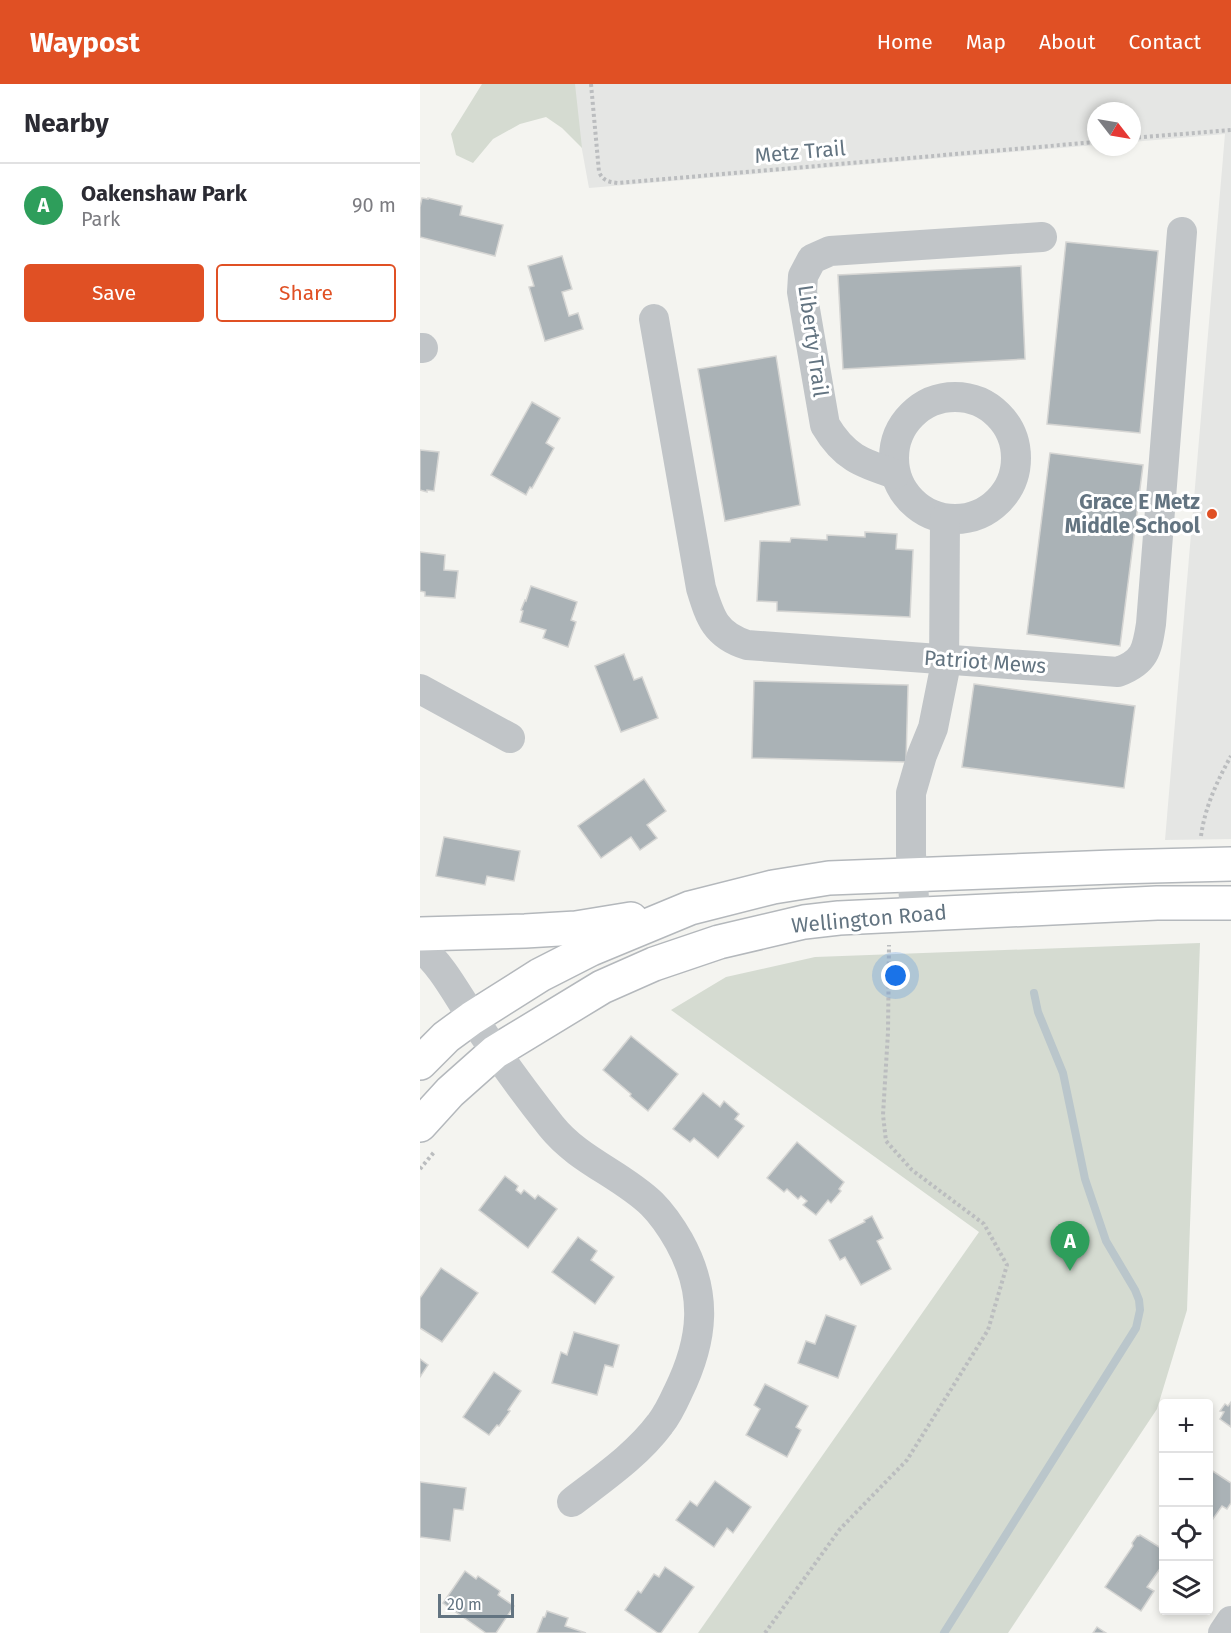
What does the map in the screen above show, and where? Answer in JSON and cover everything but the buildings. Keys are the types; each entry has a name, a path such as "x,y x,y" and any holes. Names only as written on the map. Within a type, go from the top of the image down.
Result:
{"main road":[{"name":"Wellington Road","path":"420,1063 446,1037 472,1017 540,975 591,949 690,908 763,889 829,878 1231,864"},
{"name":"Wellington Road","path":"420,1125 450,1092 495,1052 602,987 654,964 719,942 804,922 839,918 1157,903 1231,903"},
{"path":"420,934 576,928 680,912"}],"street":[{"name":"Patriot Mews","path":"654,319 700,588 712,620 736,642 747,645 1118,672 1130,668 1145,653 1151,624 1182,232"},
{"name":"Liberty Trail","path":"895,474 864,464 849,455 834,441 825,425 802,292 803,276 812,259 830,251 1042,237"},
{"path":"956,396 987,405 1009,428 1015,443 1017,459 1008,490 998,503 985,513 970,519 938,518 923,511 910,501 895,474 893,458 896,441 902,427 912,414 925,404 940,398 956,396"},
{"path":"915,914 910,828 911,793 933,728 944,673 945,519"},
{"path":"420,689 510,738"},
{"path":"420,946 444,974 495,1052 564,1142 639,1193 658,1211 675,1234 689,1261 698,1288 700,1316 692,1359 670,1409 651,1436 627,1459 572,1502"},
{"path":"1223,1633 1231,1621"}],"path":[{"name":"Metz Trail","path":"591,84 599,172 601,177 608,182 1087,143"},
{"path":"1141,137 1231,130"},
{"path":"1201,841 1204,820 1217,781 1231,756"},
{"path":"765,1633 840,1529 907,1460 988,1330 1007,1265 984,1224 912,1170 886,1141 883,1115 888,1032 889,945 878,946"}],"shaded area":[{"path":"482,84 575,84 582,148 562,128 546,117 520,124 493,139 473,163 456,155 451,134"},
{"name":"Grace E Metz Middle School","path":"570,84 1231,84 1231,839 1165,840 1225,134 1141,141 1141,102 1087,102 1087,146 589,188"},
{"path":"1200,943 1187,1310 1157,1409 1008,1633 698,1633 979,1232 671,1010 726,977 815,957"}],"waterway":[{"path":"944,1633 1136,1328 1140,1310 1135,1290 1106,1241 1085,1179 1063,1073 1038,1012 1034,993"}],"place":[{"name":"Grace E Metz Middle School","path":"1212,514"},
{"name":"Oakenshaw Park","path":"1070,1271"}]}
